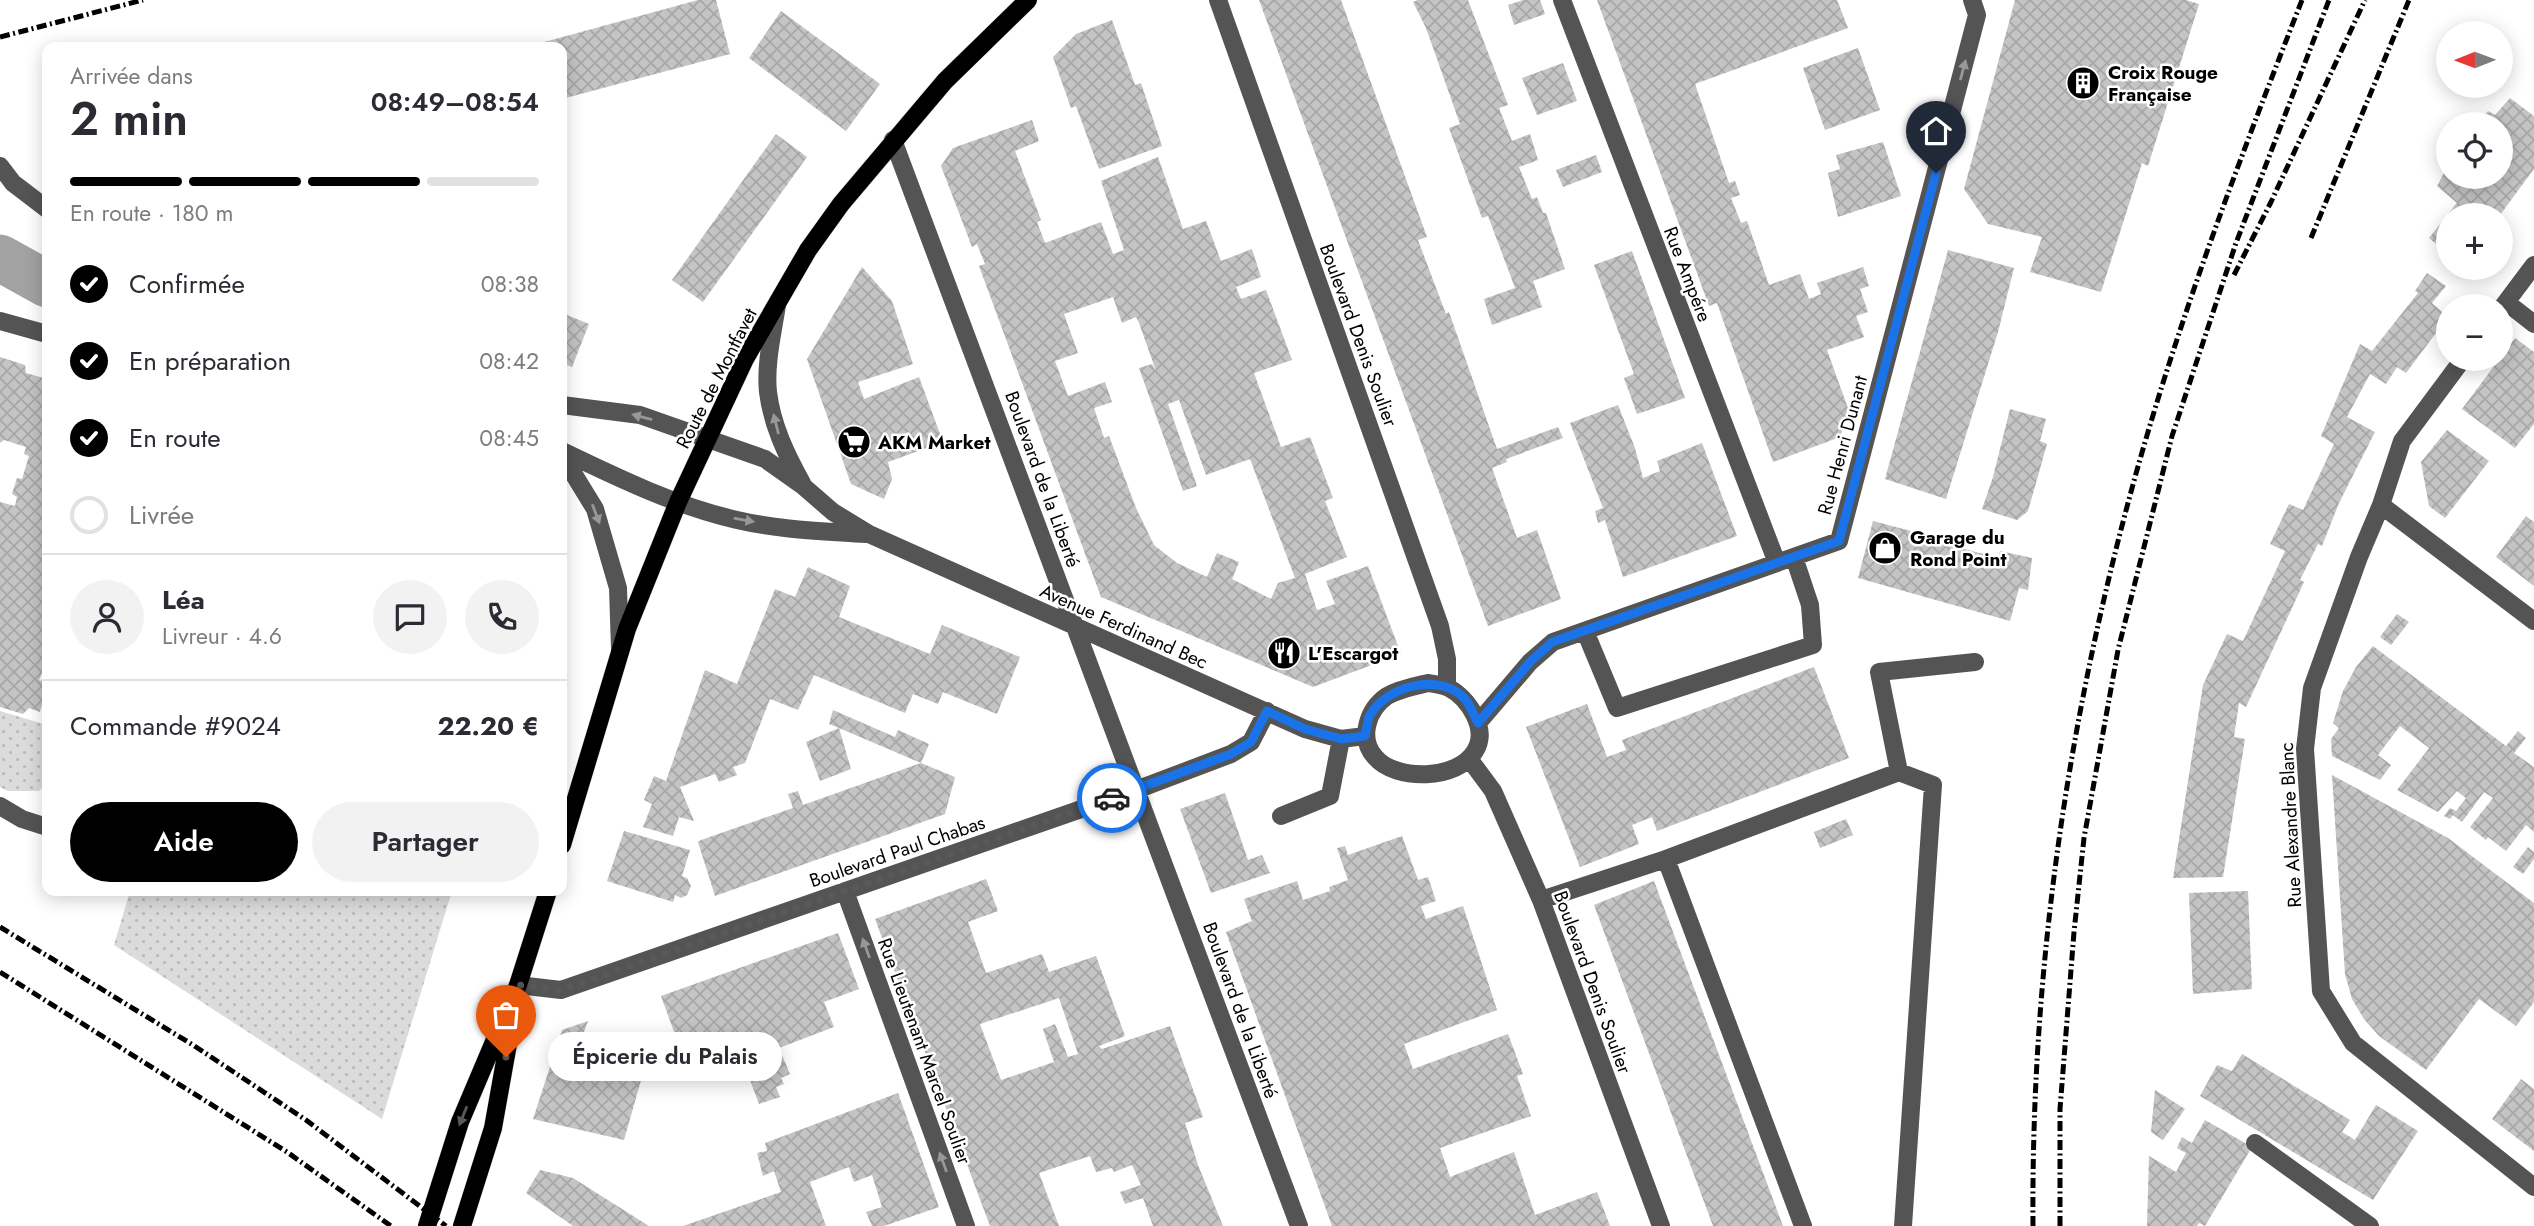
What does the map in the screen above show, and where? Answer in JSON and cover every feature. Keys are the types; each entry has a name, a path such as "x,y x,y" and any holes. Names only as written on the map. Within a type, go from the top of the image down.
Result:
{"main road":[{"name":"Route de Montfavet","path":"568,802 628,629 678,502 745,359 808,250 841,204 945,81 1028,0"},
{"path":"426,1226 460,1122 518,985 546,896"},
{"path":"462,1226 493,1128 518,985"}],"street":[{"name":"Boulevard Denis Soulier","path":"1218,0 1440,625 1447,659 1447,687"},
{"name":"Rue Ampére","path":"1562,0 1785,560 1810,605 1813,645 1617,708 1585,631"},
{"name":"Rue Henri Dunant","path":"1478,723 1530,662 1552,642 1839,541 1977,15 1972,0"},
{"name":"Boulevard de la Liberté","path":"893,140 1299,1226"},
{"path":"0,166 13,183 42,205"},
{"path":"2512,294 2534,265"},
{"path":"777,305 768,390 776,430 803,486"},
{"path":"2513,311 2534,324"},
{"path":"0,321 42,333"},
{"name":"Rue Alexandre Blanc","path":"2454,371 2402,441 2381,505 2312,688 2305,748 2321,991 2353,1043 2534,1187"},
{"path":"567,406 640,415 765,459 833,512 869,534"},
{"path":"567,455 678,502 739,520 869,534"},
{"path":"567,461 595,509 618,588 620,654"},
{"path":"2381,505 2534,621"},
{"name":"Avenue Ferdinand Bec","path":"869,534 1305,729 1341,739 1365,736"},
{"path":"1899,772 1879,672 1975,662"},
{"path":"1428,683 1447,687 1465,699 1478,723 1479,746 1470,760 1445,773 1424,774 1397,770 1375,757 1365,736 1369,716 1386,697 1428,683"},
{"name":"Boulevard Paul Chabas","path":"518,985 561,990 1136,790 1231,754 1251,742 1267,711"},
{"path":"1281,816 1330,796 1341,739"},
{"name":"Boulevard Denis Soulier","path":"1470,760 1493,791 1541,900 1661,1226"},
{"path":"1541,900 1667,859 1899,772 1933,785 1903,1226"},
{"path":"0,806 22,819 42,825"},
{"path":"1667,859 1803,1226"},
{"name":"Rue Lieutenant Marcel Soulier","path":"845,891 966,1226"},
{"path":"2255,1143 2370,1226"}],"shaded area":[{"path":"0,711 42,724 42,788 39,791 8,791 0,787"},
{"path":"129,896 450,896 382,1119 114,945"}],"building":[{"path":"698,0 716,0 730,54 567,98 567,42 544,42"},
{"path":"1259,0 1341,0 1427,237 1418,240 1446,314 1449,312 1497,449 1558,427 1563,438 1506,459 1507,462 1492,468 1517,538 1537,530 1561,599 1488,626"},
{"path":"1468,0 1508,105 1499,108 1512,141 1530,134 1538,160 1519,167 1532,199 1537,197 1543,213 1546,213 1565,269 1533,281 1542,307 1492,325 1484,299 1515,288 1488,216 1482,218 1449,128 1460,124 1426,28 1413,2"},
{"path":"1523,0 1540,0 1545,14 1514,25 1508,5"},
{"path":"1597,0 1837,0 1848,28 1695,84 1729,183 1735,181 1740,195 1731,198 1741,223 1747,221 1769,285 1800,274 1809,299 1821,294 1817,283 1863,267 1869,286 1860,289 1868,312 1856,316 1864,337 1827,350 1849,411 1840,437 1773,462 1717,303 1709,306"},
{"name":"Croix Rouge Française","path":"2015,0 2186,0 2199,4 2148,166 2142,163 2101,292 2030,272 2042,237 1988,224 1964,189"},
{"path":"781,11 880,84 846,131 749,58"},
{"path":"1112,20 1135,85 1141,83 1162,146 1099,169 1076,106 1071,108 1053,57 1076,34"},
{"path":"1858,48 1880,110 1825,130 1803,68"},
{"path":"1563,63 1577,101 1537,115 1522,78"},
{"path":"2510,98 2534,116 2534,169 2509,203 2457,203 2441,189 2513,189 2513,112 2498,112"},
{"path":"1032,120 1039,141 1015,151 1041,220 1037,222 1045,243 1101,222 1113,254 1124,250 1101,181 1158,157 1183,229 1206,221 1221,261 1252,249 1261,277 1236,287 1241,299 1266,290 1292,360 1254,373 1281,447 1310,437 1333,498 1325,501 1347,557 1305,574 1317,610 1335,604 1326,581 1368,566 1401,654 1313,687 1101,597 979,266 985,264 977,244 972,247 941,166 953,148","holes":["1113,297 1122,323 1136,317 1139,323 1156,371 1152,364 1139,368 1183,491 1197,486 1168,404 1179,400 1206,475 1250,459 1295,578 1278,583 1271,599 1232,579 1239,562 1217,553 1207,577 1177,563 1154,545 1136,508 1109,436 1104,438 1094,408 1112,402 1105,382 1068,396 1055,361 1078,353 1064,314"]},
{"path":"776,134 807,157 703,302 672,280"},
{"path":"1883,142 1901,196 1838,217 1828,173 1840,169 1836,155"},
{"path":"1596,155 1602,172 1563,187 1556,170"},
{"path":"2436,229 2436,244 2429,238"},
{"path":"1948,250 2014,268 1998,332 1946,499 1885,479"},
{"path":"1632,251 1685,398 1637,414 1624,378 1634,374 1594,265"},
{"path":"862,267 892,301 913,364 858,382 864,399 919,377 943,442 888,462 892,479 884,499 851,484 807,359"},
{"path":"2427,273 2446,286 2439,294 2436,294 2432,303 2436,306 2436,333 2406,373 2397,367 2386,384 2370,374 2347,417 2375,432 2339,503 2322,546 2318,544 2300,580 2304,582 2246,707 2239,703 2234,737 2245,739 2223,877 2173,878 2203,685 2227,634 2243,641 2285,551 2270,544 2289,504 2303,510 2334,444 2321,436 2360,344 2372,351 2418,293 2415,291"},
{"path":"567,315 589,324 572,367 567,365"},
{"path":"2515,338 2534,352 2534,424 2515,448 2462,409 2490,371 2513,371"},
{"path":"0,357 25,365 26,373 42,378 42,673 39,680 42,681 42,705 40,712 29,708 23,714 0,707 0,502 15,506 17,497 12,494 17,478 22,479 29,456 24,454 26,447 4,440 0,443"},
{"path":"1618,405 1635,448 1643,478 1660,471 1657,461 1702,443 1737,536 1623,577 1605,520 1598,523 1595,511 1603,508 1570,423"},
{"path":"2010,409 2046,419 2040,441 2047,444 2028,511 2017,520 1982,509"},
{"path":"2447,430 2489,461 2445,518 2429,506 2421,462"},
{"path":"2526,516 2534,522 2534,586 2496,557"},
{"path":"1873,521 1998,558 2000,551 2032,558 2028,590 2019,588 2010,621 1858,578"},
{"path":"808,567 850,586 839,617 930,654 942,625 1020,657 997,714 943,692 938,704 913,694 905,713 814,675 798,710 770,699 745,763 733,767 737,775 719,782 715,774 680,787 694,821 679,817 673,836 643,827 652,804 644,800 654,776 666,781 705,670 737,684 775,589 795,597"},
{"path":"2397,614 2409,622 2391,645 2380,637"},
{"path":"2373,646 2506,746 2518,731 2526,738 2514,753 2534,767 2534,832 2526,825 2506,851 2470,827 2493,798 2484,792 2462,822 2453,815 2450,819 2444,816 2450,808 2456,811 2466,798 2457,791 2438,812 2397,790 2429,748 2400,726 2378,755 2391,765 2380,780 2332,756 2331,739 2339,728 2333,723 2343,691 2356,667"},
{"path":"1814,667 1849,758 1657,831 1652,817 1632,825 1639,844 1580,867 1526,727 1587,704 1607,757 1626,750 1622,740"},
{"path":"833,710 895,737 898,730 929,744 921,763 829,724"},
{"path":"839,728 851,769 820,781 806,742"},
{"path":"921,763 955,777 945,814 715,896 698,842 701,840 793,808 788,794 798,791 803,805"},
{"path":"2332,775 2448,838 2534,903 2534,1002 2516,1026 2479,999 2426,1070 2379,1036 2364,1019 2352,999 2345,974"},
{"path":"1225,793 1248,860 1262,855 1270,873 1211,893 1180,809"},
{"path":"1846,819 1853,835 1820,848 1814,832"},
{"path":"624,831 690,850 682,876 687,878 691,886 687,895 681,898 675,895 673,902 607,881"},
{"path":"1402,836 1418,880 1428,877 1436,901 1421,906 1426,919 1463,906 1497,1010 1404,1044 1413,1069 1508,1034 1523,1074 1517,1076 1531,1116 1440,1148 1450,1177 1514,1152 1535,1215 1597,1192 1610,1226 1332,1226 1226,932 1252,921 1244,899 1297,881 1303,900 1330,891 1329,887 1348,880 1337,848 1345,846 1348,855"},
{"path":"2528,847 2534,852 2534,859 2523,874 2513,867"},
{"path":"986,879 998,911 968,922 986,973 1042,954 1049,972 1096,956 1125,1036 1099,1046 1102,1049 1170,1026 1203,1117 1185,1123 1198,1165 1223,1226 1153,1226 1143,1198 1125,1204 1120,1192 1141,1185 1132,1165 1114,1172 1112,1168 1096,1172 1090,1156 1039,1173 1059,1226 990,1226 875,919","holes":["1059,998 1078,1054 1068,1057 1055,1024 1043,1029 1054,1062 1001,1080 980,1024"]},
{"path":"1654,881 1783,1226 1713,1226 1594,905"},
{"path":"2248,891 2252,989 2193,994 2189,893"},
{"path":"838,933 859,989 824,1002 834,1027 779,1048 790,1074 781,1078 784,1084 776,1087 780,1097 759,1104 738,1048 717,1056 710,1040 681,1051 661,996"},
{"path":"588,1021 579,1046 628,1060 631,1051 648,1056 624,1140 533,1119 562,1030"},
{"path":"2242,1054 2350,1120 2342,1132 2355,1140 2376,1105 2418,1131 2373,1200 2200,1096 2217,1065 2232,1071"},
{"path":"2521,1079 2534,1089 2534,1151 2492,1119"},
{"path":"2155,1090 2185,1109 2163,1140 2151,1132"},
{"path":"898,1093 939,1207 884,1226 872,1226 866,1212 882,1207 872,1175 854,1182 849,1167 810,1182 826,1226 683,1226 781,1192 774,1171 763,1176 757,1153 767,1151 765,1143"},
{"path":"2205,1120 2252,1147 2205,1226 2199,1223 2197,1226 2147,1226 2149,1156 2176,1172 2186,1153 2177,1148 2182,1137 2192,1143"},
{"path":"540,1170 573,1178 649,1226 573,1226 526,1193"}],"waterway":[{"path":"0,258 42,281"}],"railway":[{"path":"0,37 143,0"},
{"path":"2033,1226 2034,1137 2045,959 2068,783 2102,608 2141,455 2182,324 2228,193 2302,0"},
{"path":"2060,1226 2060,1109 2074,932 2084,838 2118,650 2172,436 2236,243 2329,0"},
{"path":"2234,275 2365,0"},
{"path":"2311,238 2409,0"},
{"path":"0,927 193,1045 306,1120 446,1226"},
{"path":"0,972 287,1152 391,1226"}],"way so far":[{"path":"506,1057 518,985 561,990 1112,798"}],"place":[{"name":"Croix Rouge Française","path":"2083,83"},
{"name":"AKM Market","path":"854,442"},
{"name":"Garage du Rond Point","path":"1885,548"},
{"name":"L'Escargot","path":"1284,653"},
{"name":"Épicerie du Palais","path":"506,1057"}],"route":[{"path":"1112,798 1231,754 1251,742 1267,711 1305,729 1341,739 1365,736 1369,716 1386,697 1428,683 1447,687 1465,699 1478,723 1530,662 1552,642 1839,541 1936,173"}]}
